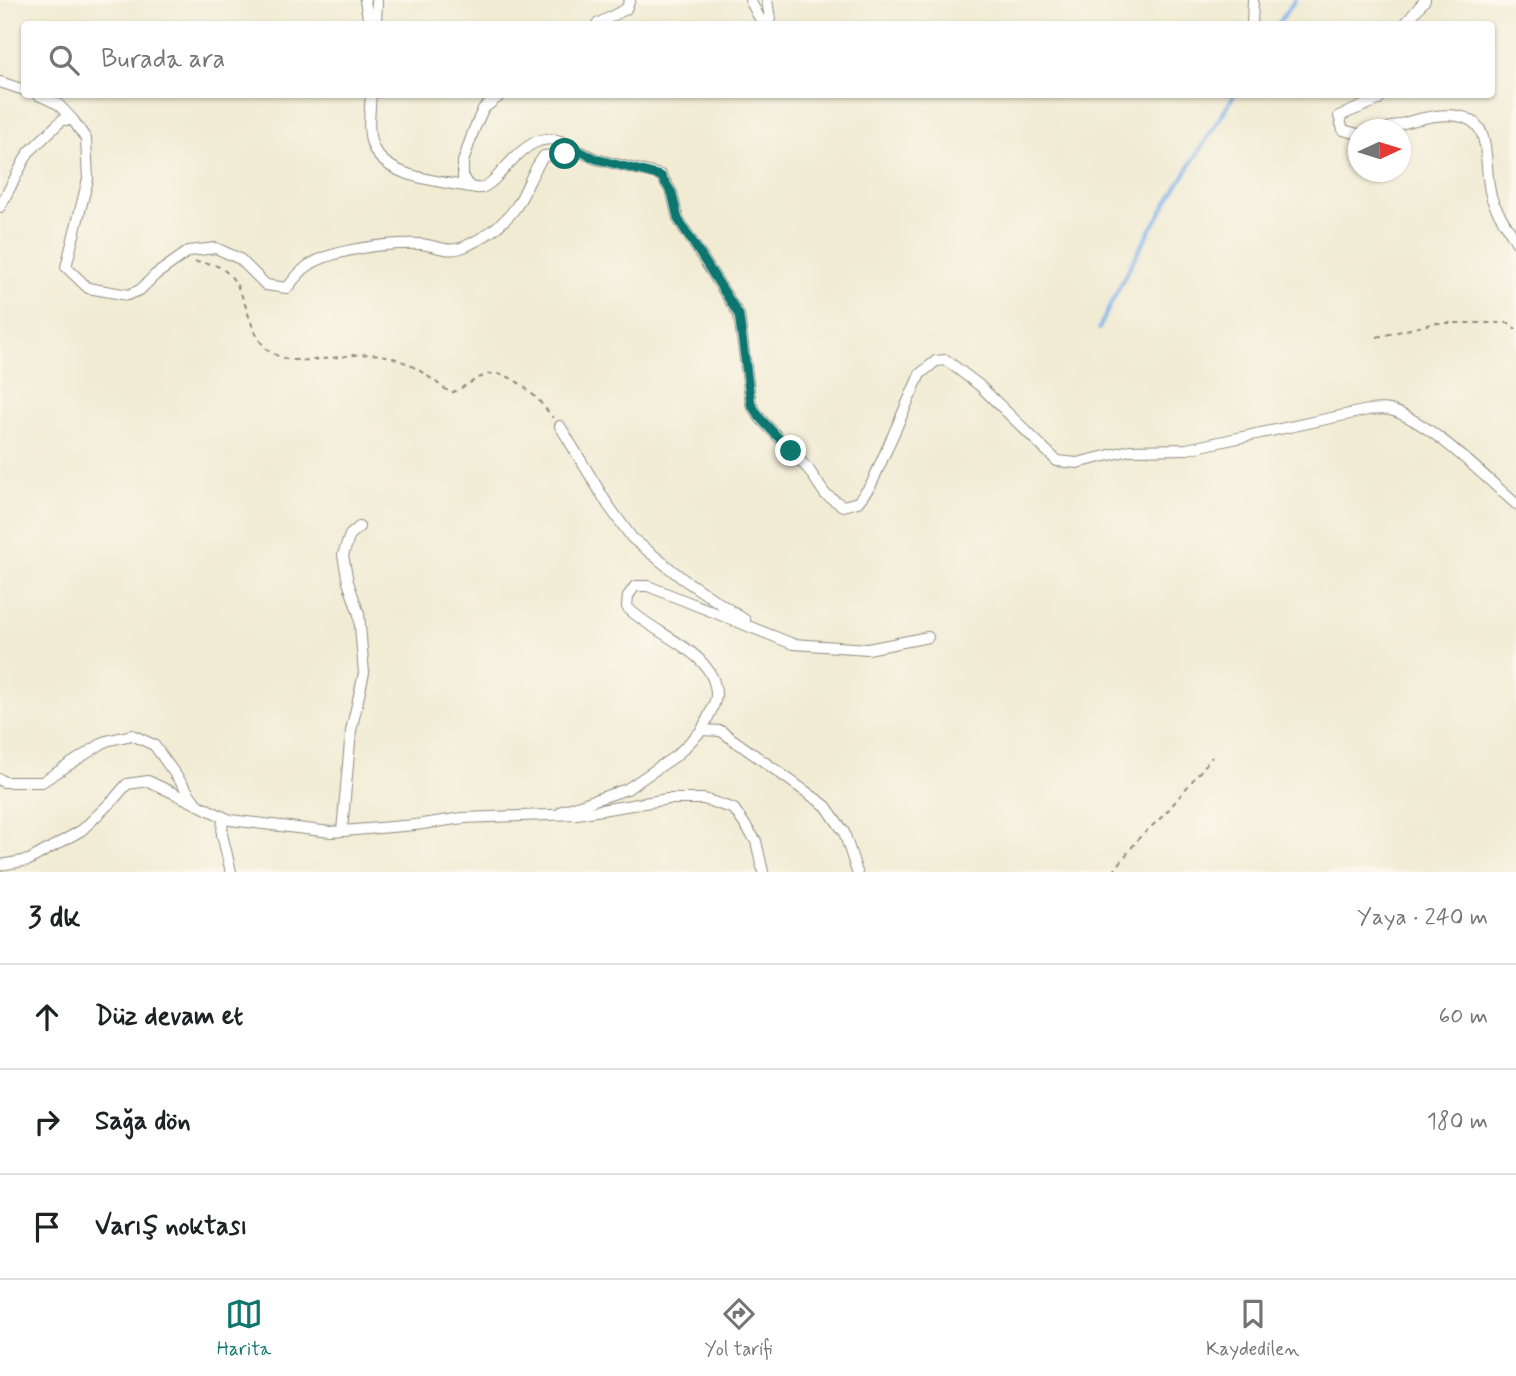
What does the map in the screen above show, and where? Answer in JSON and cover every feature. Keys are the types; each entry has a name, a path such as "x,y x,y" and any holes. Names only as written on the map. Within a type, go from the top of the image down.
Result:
{"street":[{"path":"365,0 368,21"},
{"path":"376,21 377,0"},
{"path":"603,21 625,9 630,0"},
{"path":"750,0 764,21"},
{"path":"767,0 768,21"},
{"path":"1252,21 1253,0"},
{"path":"1408,21 1425,0"},
{"path":"0,82 21,89"},
{"path":"45,98 58,104 74,120 86,139 88,178 66,267 88,288 128,295 140,290 155,275 189,251 216,248 240,259 266,285 287,288 298,274 312,263 365,246 421,244 454,252 484,236 515,209 534,168 544,156 565,154 575,149"},
{"path":"371,98 369,121 372,146 389,167 415,176 481,188 494,179 516,155 539,139 563,140 596,159 661,176 672,193 678,219 739,315 751,404 760,418 809,470 825,494 843,506 858,502 871,485 920,374 936,361 946,360 979,385 1057,461 1077,463 1130,450 1187,449 1368,410 1387,409 1426,427 1511,496 1516,504"},
{"path":"470,187 463,178 463,162 483,109 497,98"},
{"path":"1348,131 1343,130 1339,116 1379,98"},
{"path":"1411,121 1448,115 1468,118 1482,133 1492,199 1516,242"},
{"path":"0,207 28,153 62,120 74,120"},
{"path":"560,426 608,505 632,538 683,579 763,632"},
{"path":"342,831 351,731 364,673 359,614 348,582 343,555 350,535 359,527"},
{"path":"552,815 628,789 677,755 702,730 717,696 710,671 689,650 634,615 627,607 628,596 635,586 648,586 793,644 868,649 928,637"},
{"path":"702,730 721,731 825,806 844,832 857,872"},
{"path":"0,779 3,782 43,782 106,741 132,735 154,745 197,805"},
{"path":"0,865 29,860 82,830 127,784 148,781 230,820 331,832 463,818 605,810 668,799 704,799 734,809 756,841 764,872"},
{"path":"223,817 222,834 231,872"}],"path":[{"path":"194,262 216,265 234,280 259,339 274,354 294,359 380,355 416,366 451,393 489,374 511,378 536,396 560,426"},
{"path":"1377,337 1435,323 1509,323 1516,328"},
{"path":"1113,872 1139,838 1165,814 1212,757"}],"waterway":[{"path":"1280,21 1295,0"},
{"path":"1099,329 1146,238 1232,98"}],"route":[{"path":"565,154 575,149 596,159 661,176 672,193 678,219 739,315 751,404 760,418 791,451"}]}
